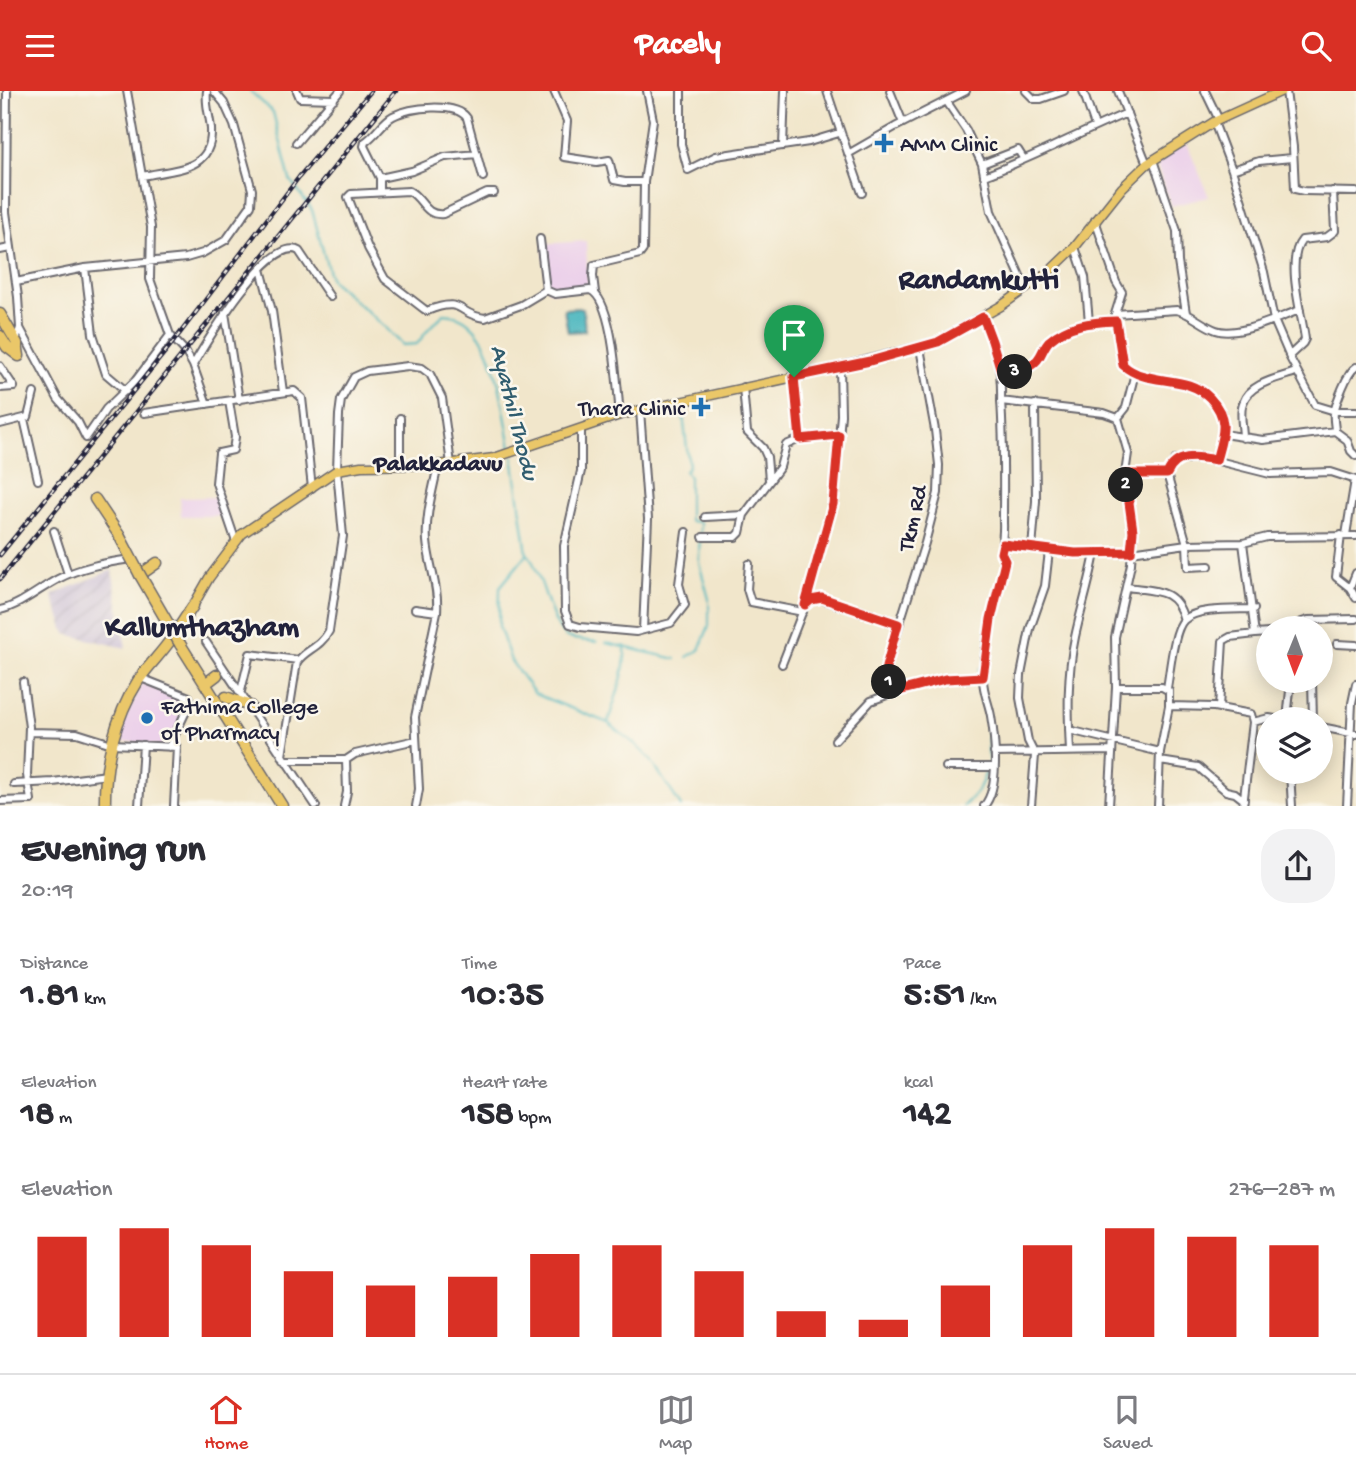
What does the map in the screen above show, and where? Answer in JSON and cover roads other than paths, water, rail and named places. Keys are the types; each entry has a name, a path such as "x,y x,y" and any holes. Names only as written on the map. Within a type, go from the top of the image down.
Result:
{"highway":[{"path":"0,314 16,341 19,356 7,347 0,336"},
{"path":"95,499 119,535 139,575 222,712 282,806"},
{"path":"139,575 158,563"},
{"path":"105,806 112,744 126,702 193,606"},
{"path":"205,684 217,675"},
{"path":"226,697 250,706"}],"main road":[{"path":"193,606 209,578 249,528 337,470 361,466 438,465 494,458 620,415 840,367 938,342 983,317 1049,272 1075,247 1122,188 1150,162 1216,121 1284,91"}],"street":[{"path":"8,91 6,212 20,328 16,341"},
{"path":"127,91 151,227 149,263 154,294 170,335 185,351 193,365 207,404"},
{"path":"143,176 198,163 206,154 211,133 205,102 207,91"},
{"path":"16,282 85,268 195,256 226,240 251,205 253,197 250,177 234,125 224,103 214,91"},
{"path":"296,91 300,98 334,99"},
{"path":"296,143 340,91"},
{"path":"554,91 567,121 564,157 597,162 609,160 614,180 644,182"},
{"path":"620,415 610,333 604,310 595,292 593,276 594,265 642,253 644,182 653,120 647,91"},
{"path":"681,91 681,143 688,170 716,156 809,142 839,133"},
{"path":"783,146 785,91"},
{"path":"827,91 836,113 839,133 862,193"},
{"path":"890,91 903,123"},
{"path":"848,154 966,91"},
{"path":"1026,91 1034,99 1064,91"},
{"path":"1083,91 1095,126"},
{"path":"1118,91 1177,231 1178,262 1186,313"},
{"path":"1205,91 1264,272 1274,320 1296,372 1315,405 1335,411 1356,411"},
{"path":"1284,91 1293,147 1295,188 1356,192"},
{"path":"947,102 966,130 982,164 991,211 1026,289"},
{"path":"380,192 380,178 364,146 365,142 393,116 419,109 451,109 463,113 467,118 483,177"},
{"path":"984,176 1013,166 1127,113"},
{"path":"982,164 1018,150 1023,158"},
{"path":"380,178 412,171 445,157 477,154"},
{"path":"1232,170 1259,161 1292,158"},
{"path":"494,193 487,193 436,215 429,212 409,191 351,194 348,197 368,248 385,279 424,310 440,305 457,305 480,318 521,305 546,290"},
{"path":"1289,356 1305,339 1296,283 1295,252 1302,240 1327,237 1335,231 1333,191"},
{"path":"1096,220 1116,282 1122,292 1116,318 1123,365 1135,373 1196,387 1220,410 1223,415 1223,434 1216,460"},
{"path":"540,239 546,290"},
{"path":"1075,247 1083,266 1089,322"},
{"path":"0,250 10,248"},
{"path":"193,365 225,313 261,269 279,252 295,248 330,297"},
{"path":"85,268 93,334 106,374 126,391"},
{"path":"261,269 272,311 284,392"},
{"path":"546,290 555,294 595,292"},
{"path":"1002,374 1028,368 1040,357 1049,341 1074,325 1148,311 1177,310 1223,332 1240,330 1300,310"},
{"path":"225,313 239,400"},
{"path":"983,317 1002,374 1004,449 1001,553 1005,561 991,619 983,677 991,717 994,753 992,795 984,806"},
{"path":"20,328 58,399 78,422 86,438 106,409 126,391 170,335"},
{"name":"Tkm Rd","path":"891,693 886,667 925,543 937,493 939,465 935,430 920,348"},
{"path":"0,366 13,387 0,388"},
{"path":"241,691 250,655 298,660 324,641 329,631 343,536 337,470 339,415 347,387 354,377 367,371 408,366 422,368 430,374 439,389 446,416 451,464"},
{"path":"782,664 804,609 833,504 839,435 840,367"},
{"path":"1335,431 1335,411 1347,376 1350,370 1356,367"},
{"path":"1243,437 1242,407 1247,396 1267,382 1296,372"},
{"path":"1118,418 1126,408 1135,373"},
{"path":"794,377 800,439"},
{"path":"743,387 747,432 763,448 767,457 769,480"},
{"path":"144,412 294,391 302,398 312,488"},
{"path":"0,424 28,417 34,393"},
{"path":"229,401 235,437 233,450 219,453 216,483 236,542"},
{"path":"1001,401 1104,413 1118,418"},
{"path":"1032,548 1036,501 1035,404"},
{"path":"640,410 648,519 643,630"},
{"path":"400,418 400,465"},
{"path":"1109,806 1116,687 1115,637 1128,587 1133,531 1125,474 1129,453 1118,418"},
{"path":"24,419 38,480"},
{"path":"581,429 581,471 564,546 566,617 570,624 617,631 643,630 671,623 684,608 679,584 686,532"},
{"path":"1223,434 1263,440 1335,431 1347,440 1356,456"},
{"path":"703,537 736,537 740,533 744,515 780,467 786,445 800,439 839,435"},
{"path":"1209,566 1188,567 1187,544 1167,474 1171,464 1180,459 1202,457 1270,474 1331,472 1356,480 1336,577 1350,588 1356,598"},
{"path":"416,806 419,789 415,717 438,612 438,598 426,539 438,465"},
{"path":"1125,474 1167,474"},
{"path":"705,517 744,515"},
{"path":"54,531 68,574"},
{"path":"1003,544 1049,551 1095,553 1131,552 1187,544 1244,543 1267,537 1356,536"},
{"path":"1219,708 1223,641 1230,637 1255,633 1244,543"},
{"path":"1031,806 1033,752 1028,741 1020,698 1021,675 1030,629 1045,586 1049,551"},
{"path":"1070,751 1068,693 1073,649 1095,553"},
{"path":"0,610 9,608 68,574 91,566 131,559"},
{"path":"748,564 747,589 751,603 804,609"},
{"path":"1350,588 1356,573"},
{"path":"1128,587 1170,595 1181,608 1184,620"},
{"path":"804,609 811,600 822,598 898,624"},
{"path":"415,609 438,612"},
{"path":"1158,806 1160,752 1170,697 1167,688 1176,637 1184,620 1196,614 1254,609"},
{"path":"1334,619 1356,619"},
{"path":"206,642 316,806"},
{"path":"1337,644 1356,645"},
{"path":"283,758 298,660"},
{"path":"835,740 871,701 945,679 983,677"},
{"path":"141,678 189,697 191,701 169,747"},
{"path":"23,682 29,732 28,783 31,799"},
{"path":"1347,806 1356,684"},
{"path":"1116,687 1167,688"},
{"path":"1169,706 1219,708 1251,714 1253,722 1244,803"},
{"path":"1069,730 1160,752"},
{"path":"1333,730 1353,734"},
{"path":"29,732 77,733 112,744 177,747 174,806"},
{"path":"283,758 346,760 355,754 416,740"},
{"path":"139,806 143,745"},
{"path":"994,753 1112,751"},
{"path":"344,806 347,792 346,760"},
{"path":"1160,761 1198,767 1226,792 1235,793 1244,803"},
{"path":"946,767 994,767"},
{"path":"13,784 107,775"},
{"path":"1291,784 1292,806"},
{"path":"0,801 40,796"}],"water":[{"path":"583,308 585,331 568,332 564,309"}],"waterway":[{"name":"Ayathil Thodu","path":"250,91 273,112 290,180 312,210 331,280 403,345 417,344 444,314 461,318 475,330 486,346 494,366 511,447"},
{"path":"682,406 689,466 685,471 689,477 689,521 700,522 699,563 709,599 709,626 699,650 687,657"},
{"name":"Ayathil Thodu","path":"513,456 527,554 500,587 499,626 511,661 535,694 608,723 636,745 650,759 681,806"},
{"path":"528,554 552,614 563,633 569,638 597,642"},
{"path":"606,643 676,659"},
{"path":"608,723 622,675 625,646"},
{"path":"984,700 989,764"},
{"path":"963,806 978,790 987,769"}],"railway":[{"path":"0,555 174,341 299,177 371,91"},
{"path":"0,579 396,91"}],"place":[{"name":"AMM Clinic","path":"884,143"},
{"name":"Thara Clinic","path":"701,407"},
{"name":"Fathima College of Pharmacy","path":"147,718"}],"district":[{"name":"Randamkutti","path":"979,278"},
{"name":"Palakkadavu","path":"438,462"},
{"name":"Kallumthazham","path":"202,625"}]}
